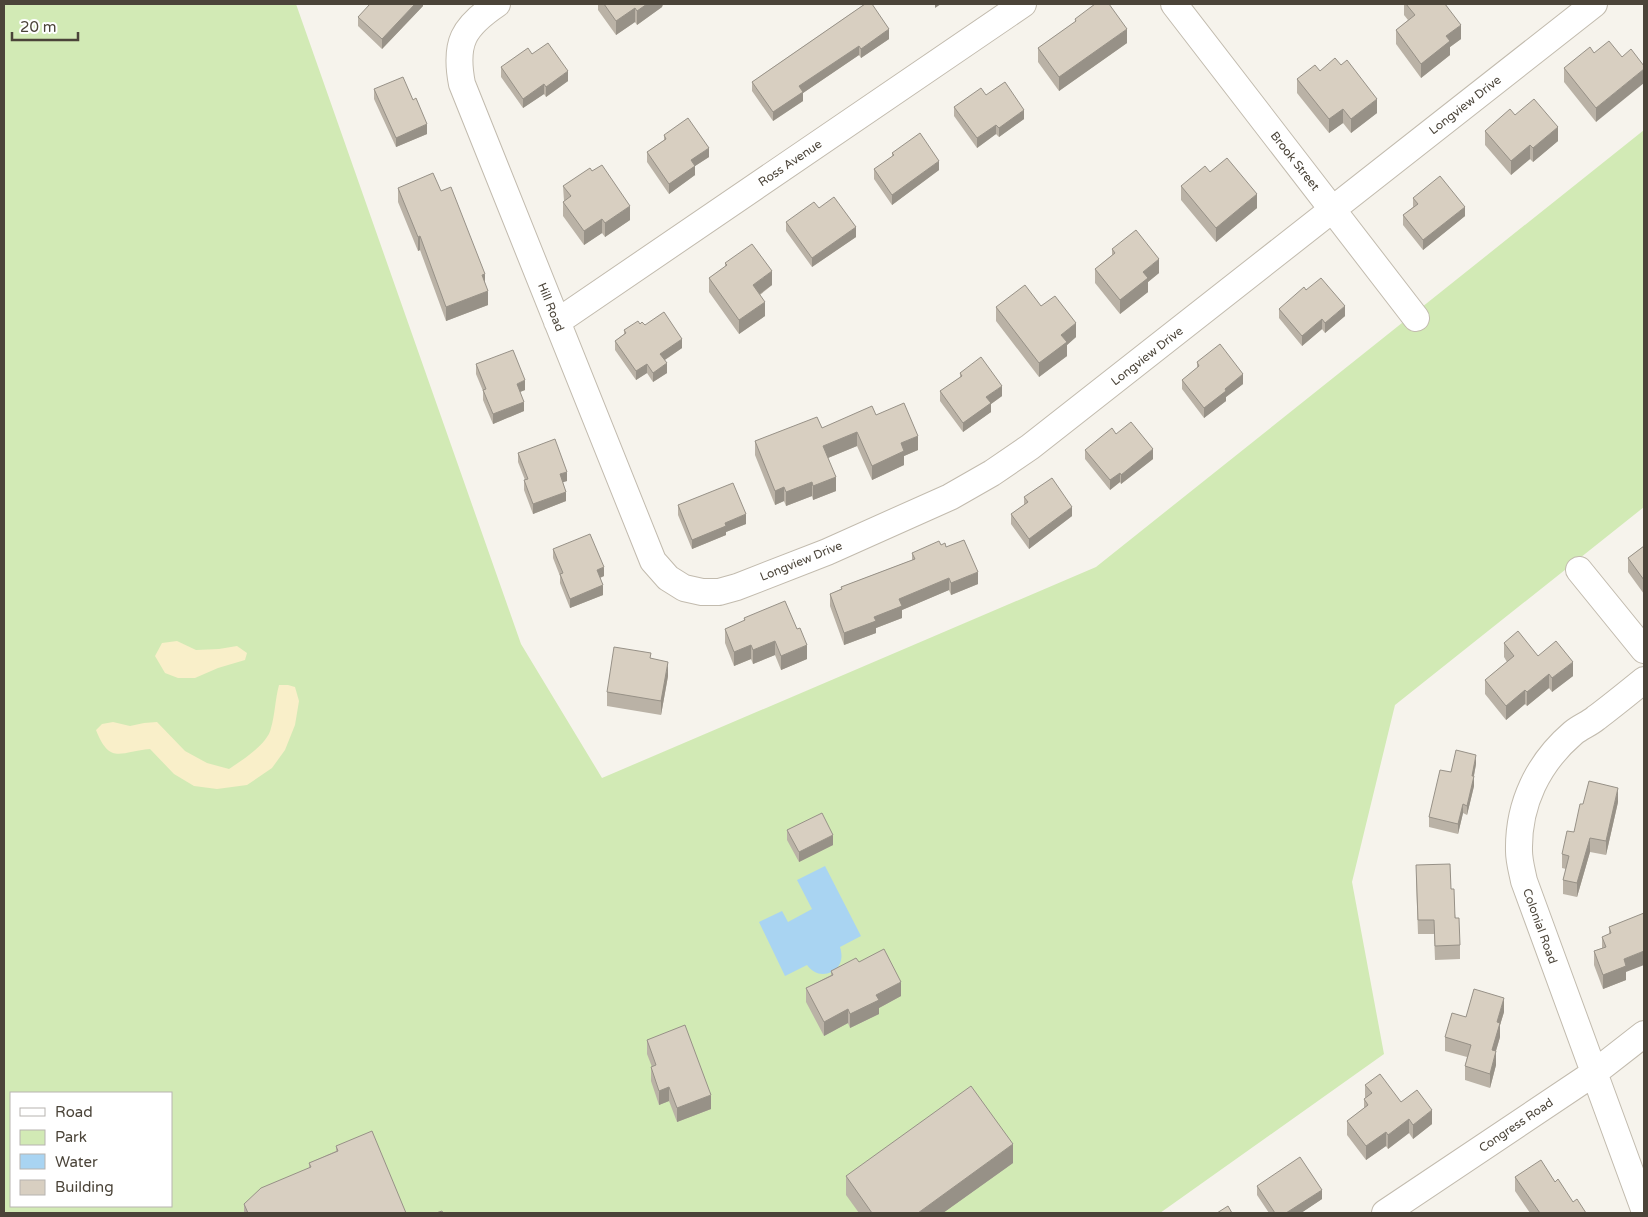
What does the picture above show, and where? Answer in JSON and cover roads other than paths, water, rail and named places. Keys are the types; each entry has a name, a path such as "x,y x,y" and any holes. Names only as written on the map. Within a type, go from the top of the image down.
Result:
{"street":[{"name":"Hill Road","path":"497,4 478,17 466,32 460,51 459,66 462,84 654,561"},
{"name":"Ross Avenue","path":"557,322 1023,4"},
{"name":"Brook Street","path":"1174,4 1416,318"},
{"name":"Longview Drive","path":"654,561 668,578 684,588 702,592 719,592 737,587 827,552 950,497 992,473 1030,448 1594,4"},
{"path":"1578,570 1644,650"},
{"name":"Colonial Road","path":"1644,680 1575,732 1555,750 1539,772 1526,799 1520,822 1519,852 1524,881 1644,1209"},
{"name":"Congress Road","path":"1385,1213 1594,1073 1644,1034"}],"water":[{"path":"825,866 861,936 840,947 841,961 832,972 818,973 807,965 785,976 759,922 782,911 788,922 812,909 797,880"}]}
